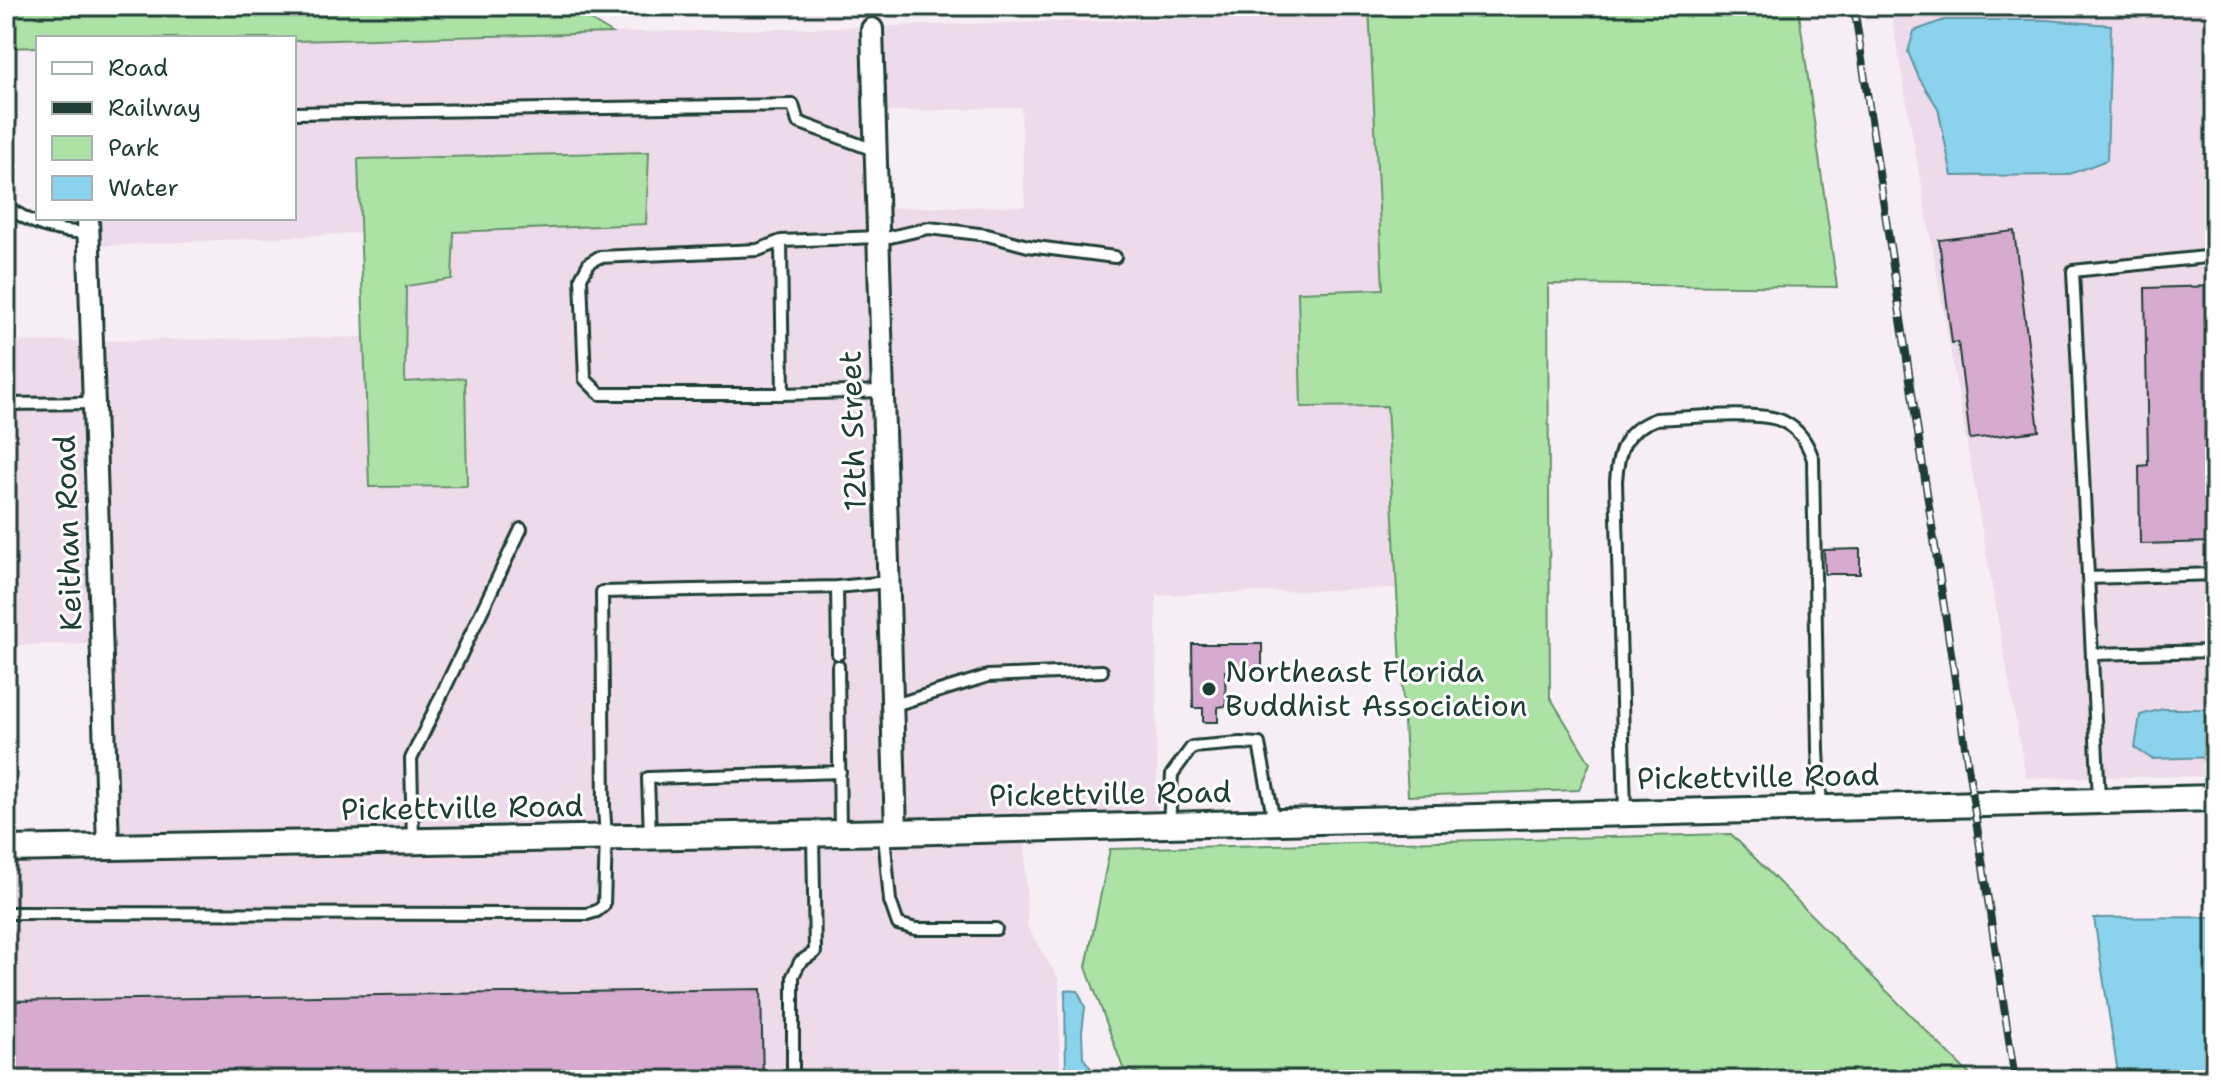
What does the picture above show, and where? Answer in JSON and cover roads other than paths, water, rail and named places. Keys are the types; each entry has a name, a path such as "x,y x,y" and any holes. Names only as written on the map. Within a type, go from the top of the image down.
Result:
{"street":[{"name":"12th Street","path":"872,29 891,706 890,832"},
{"name":"Keithan Road","path":"88,226 108,847"},
{"name":"Pickettville Road","path":"6,849 890,832 2215,798"}],"lane":[{"path":"296,113 793,105 798,122 874,150"},
{"path":"6,206 22,218 60,232 88,226"},
{"path":"882,391 600,394 585,379 581,278 589,263 599,257 758,250 781,241 877,239 929,228 987,235 1028,246 1115,257"},
{"path":"781,241 783,394"},
{"path":"2099,801 2073,271 2215,256"},
{"path":"6,404 93,403"},
{"path":"1625,813 1616,481 1621,450 1630,434 1642,424 1656,419 1756,416 1781,420 1796,429 1807,442 1813,459 1821,808"},
{"path":"413,841 411,759 521,529"},
{"path":"2088,578 2215,574"},
{"path":"6,913 587,914 597,911 604,905 606,837 602,592 837,587 888,582"},
{"path":"837,587 840,832"},
{"path":"2092,654 2215,651"},
{"path":"891,706 988,676 1102,671"},
{"path":"1169,825 1172,774 1192,747 1240,743 1259,744 1274,822"},
{"path":"650,836 648,778 840,772"},
{"path":"890,832 890,901 898,924 916,929 996,929"},
{"path":"793,1080 793,976 800,962 815,952 813,833"}],"water":[{"path":"1944,20 2045,20 2111,25 2107,160 2067,175 1952,176 1938,108 1919,78 1908,52 1914,31"},
{"path":"2163,709 2215,709 2215,757 2152,759 2135,748 2140,715"},
{"path":"2215,917 2215,1080 2119,1080 2094,918"},
{"path":"1065,990 1078,991 1085,1007 1083,1057 1094,1073 1113,1080 1066,1080"}],"railway":[{"path":"1854,6 2015,1080"}],"place":[{"name":"Northeast Florida Buddhist Association","path":"1209,689"}]}
